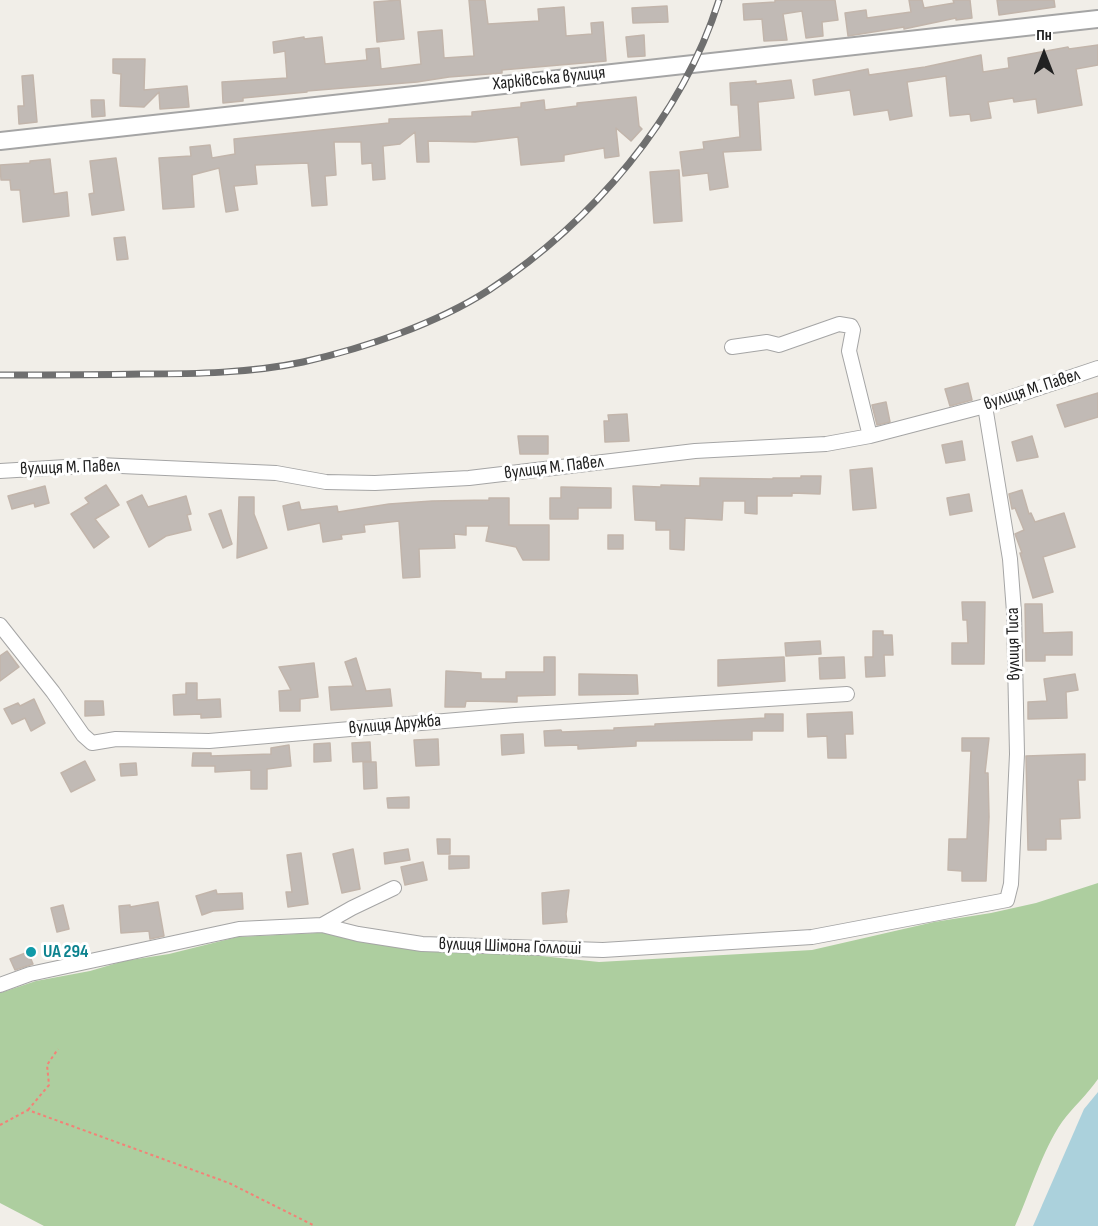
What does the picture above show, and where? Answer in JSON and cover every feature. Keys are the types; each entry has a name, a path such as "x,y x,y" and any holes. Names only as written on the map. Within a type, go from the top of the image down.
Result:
{"street":[{"name":"Харківська вулиця","path":"0,141 1098,19"},
{"path":"732,347 767,342 779,345 839,324 851,326 853,330 849,351 870,436"},
{"name":"вулиця М. Павел","path":"0,471 99,465 276,473 326,482 375,483 470,478 695,452 826,444 870,436 985,406 1098,368"},
{"name":"вулиця Тиса","path":"985,406 1010,558 1014,612 1017,754 1011,884"},
{"name":"вулиця Дружба","path":"0,625 53,692 83,735 92,743 116,739 209,741 516,716 847,694"},
{"name":"вулиця Шімона Голлоші","path":"0,985 30,974 239,929 322,925 358,934 422,944 603,950 812,937 1007,900 1011,884"},
{"path":"322,925 394,888"}],"path":[{"path":"0,1125 28,1110 49,1085 47,1065 58,1049"},
{"path":"28,1110 229,1183 315,1226"}],"green space":[{"path":"1098,883 1098,1079 1055,1133 1015,1226 44,1226 0,1203 0,993 36,981 90,971 124,961 169,954 237,937 336,932 405,948 503,952 599,962 812,950 934,922 1036,903"}],"water":[{"path":"1098,1092 1098,1226 1033,1226 1084,1109"}],"building":[{"path":"400,0 404,39 377,42 374,2"},
{"path":"469,0 485,0 488,24 539,21 538,9 564,7 566,36 592,34 591,23 603,22 606,61 243,98 243,101 223,103 222,82 287,78 285,51 274,53 273,42 304,37 304,39 322,37 325,64 367,60 366,49 379,48 381,69 421,64 418,32 442,30 444,58 474,56"},
{"path":"775,0 835,0 838,20 822,22 823,36 806,38 802,11 783,14 787,40 764,41 762,19 744,20 743,4 775,2"},
{"path":"909,0 922,0 924,8 954,3 953,0 970,0 972,18 956,20 956,18 904,29 904,27 848,36 845,13 866,10 867,18 911,12"},
{"path":"997,0 1054,0 1055,7 999,15"},
{"path":"667,6 668,22 633,23 632,8"},
{"path":"644,35 645,56 628,57 626,37"},
{"path":"1098,45 1098,65 1076,69 1082,105 1038,113 1036,99 1014,102 1013,98 988,102 991,118 971,121 970,114 950,116 946,76 907,82 912,116 890,120 888,110 854,115 850,90 815,95 813,80 868,69 869,75 925,67 981,55 983,72 1009,68 1008,58 1068,47 1069,49"},
{"path":"113,59 145,59 144,90 187,86 189,107 160,109 159,92 144,107 120,106 121,74 113,73"},
{"path":"33,75 37,122 19,124 18,106 24,106 22,76"},
{"path":"791,80 794,98 758,102 761,150 723,152 728,187 710,190 708,173 683,176 680,152 704,149 703,142 740,137 738,105 731,105 730,83 756,81 756,84"},
{"path":"636,97 639,126 642,129 631,141 616,128 619,156 605,158 604,148 564,155 564,161 521,165 518,137 475,142 428,141 429,162 417,162 415,132 400,144 383,146 385,179 373,180 372,163 362,164 361,142 334,142 336,175 325,176 327,205 312,206 308,163 255,165 257,184 234,186 238,210 226,212 219,168 192,175 194,207 163,209 159,158 191,156 190,147 210,145 212,158 235,154 234,139 389,123 389,119 472,116 472,112 521,107 521,103 544,100 545,110 577,106 577,103"},
{"path":"91,100 104,100 105,116 92,117"},
{"path":"116,158 124,210 92,215 89,194 94,193 90,161"},
{"path":"50,159 54,194 67,192 69,216 23,222 20,190 11,190 10,180 1,180 0,165"},
{"path":"679,170 682,221 654,223 650,172"},
{"path":"125,237 128,259 117,260 114,238"},
{"path":"968,383 972,400 950,406 945,389"},
{"path":"1098,393 1098,417 1065,427 1057,405"},
{"path":"886,402 890,422 877,425 872,405"},
{"path":"627,414 629,441 605,442 604,421 609,421 608,415"},
{"path":"518,436 548,436 548,454 520,454"},
{"path":"1032,436 1038,457 1017,461 1012,442"},
{"path":"962,441 965,460 946,463 942,445"},
{"path":"872,468 876,508 853,510 850,470"},
{"path":"801,476 821,476 820,494 792,493 792,496 757,496 757,514 745,513 745,501 723,501 722,520 685,518 684,550 670,549 670,530 656,530 656,521 635,520 633,486 700,486 700,478 773,479 801,478"},
{"path":"106,485 119,505 95,519 109,537 94,548 71,514 89,503 85,498"},
{"path":"45,486 49,503 35,507 34,503 12,509 8,496"},
{"path":"561,487 611,488 611,508 578,508 578,519 550,519 550,498 561,498"},
{"path":"1022,490 1029,514 1031,513 1035,522 1064,513 1075,547 1043,557 1053,592 1033,598 1015,534 1024,530 1015,508 1012,509 1009,494"},
{"path":"969,494 972,511 950,515 947,498"},
{"path":"142,495 148,507 186,496 191,514 187,515 191,530 166,536 149,547 127,502"},
{"path":"239,497 254,497 254,514 267,548 237,558"},
{"path":"489,498 509,498 509,525 549,525 549,560 523,560 516,547 486,541 489,526 466,526 466,535 454,534 455,548 419,549 420,577 403,578 399,521 364,525 365,532 341,535 342,539 323,542 320,523 288,530 283,506 299,502 301,510 337,506 338,512 389,504 489,500"},
{"path":"221,510 232,544 223,548 209,514"},
{"path":"608,535 623,535 623,549 608,549"},
{"path":"962,602 985,602 984,664 952,664 952,643 968,643 967,620 963,620"},
{"path":"1025,604 1042,604 1043,633 1072,632 1072,655 1045,655 1045,661 1026,661"},
{"path":"873,631 883,631 883,635 892,635 893,655 884,655 885,676 866,677 865,657 873,657"},
{"path":"820,641 821,654 786,656 785,643"},
{"path":"7,651 19,667 0,681 0,656"},
{"path":"544,657 555,657 555,695 517,696 517,702 466,701 465,707 445,707 446,671 481,673 481,679 506,679 506,672 544,672"},
{"path":"784,657 785,681 718,686 718,660"},
{"path":"844,657 845,678 820,679 819,658"},
{"path":"356,658 366,691 390,689 392,706 331,710 329,687 353,686 345,662"},
{"path":"314,663 318,697 300,699 300,711 280,711 279,691 291,690 279,667"},
{"path":"579,674 637,675 638,694 579,695"},
{"path":"1075,674 1078,690 1066,692 1067,718 1028,719 1028,702 1047,701 1044,679"},
{"path":"186,683 197,683 197,700 220,699 221,717 201,718 201,714 174,715 173,695 186,694"},
{"path":"34,699 45,723 31,731 25,718 12,724 4,709 18,703 20,706"},
{"path":"85,701 103,701 104,715 85,716"},
{"path":"852,712 853,734 845,734 846,758 828,758 827,736 808,737 807,714"},
{"path":"765,714 783,714 783,731 752,731 752,740 636,741 636,746 578,749 578,745 545,746 544,731 614,730 614,728 655,726 655,724 765,718"},
{"path":"523,734 524,753 502,755 501,735"},
{"path":"962,738 989,738 985,773 988,773 989,817 986,881 962,881 962,871 948,870 949,839 967,839 971,751 962,751"},
{"path":"438,739 439,765 416,766 414,740"},
{"path":"370,742 371,761 353,762 352,743"},
{"path":"330,743 331,761 314,762 314,744"},
{"path":"289,745 291,766 267,769 267,789 251,789 251,770 215,772 215,766 192,766 193,753 211,753 211,756 271,754 271,748"},
{"path":"1085,754 1085,780 1078,780 1080,818 1060,819 1061,839 1046,839 1046,850 1028,850 1026,756"},
{"path":"85,761 95,780 71,792 61,773"},
{"path":"363,762 376,762 377,788 364,789"},
{"path":"136,763 137,775 121,776 120,764"},
{"path":"409,797 409,808 388,808 387,798"},
{"path":"437,839 450,839 450,854 438,854"},
{"path":"353,849 360,889 342,893 333,854"},
{"path":"408,849 410,860 385,864 384,853"},
{"path":"301,853 308,904 288,907 286,892 292,892 287,855"},
{"path":"449,856 469,856 469,868 449,869"},
{"path":"423,862 427,880 405,885 401,867"},
{"path":"216,890 217,894 242,893 243,909 213,911 202,915 196,896"},
{"path":"569,890 567,922 543,924 542,893"},
{"path":"158,902 164,936 150,939 149,931 121,933 119,906 130,905 130,907"},
{"path":"63,905 69,929 57,932 51,908"},
{"path":"28,952 33,964 15,970 10,959"}],"railway":[{"path":"0,375 202,373 283,366 375,342 446,314 489,290 527,263 563,233 629,164 657,126 682,86 703,44 719,0"}],"place":[{"name":"UA 294","path":"31,952"}]}
